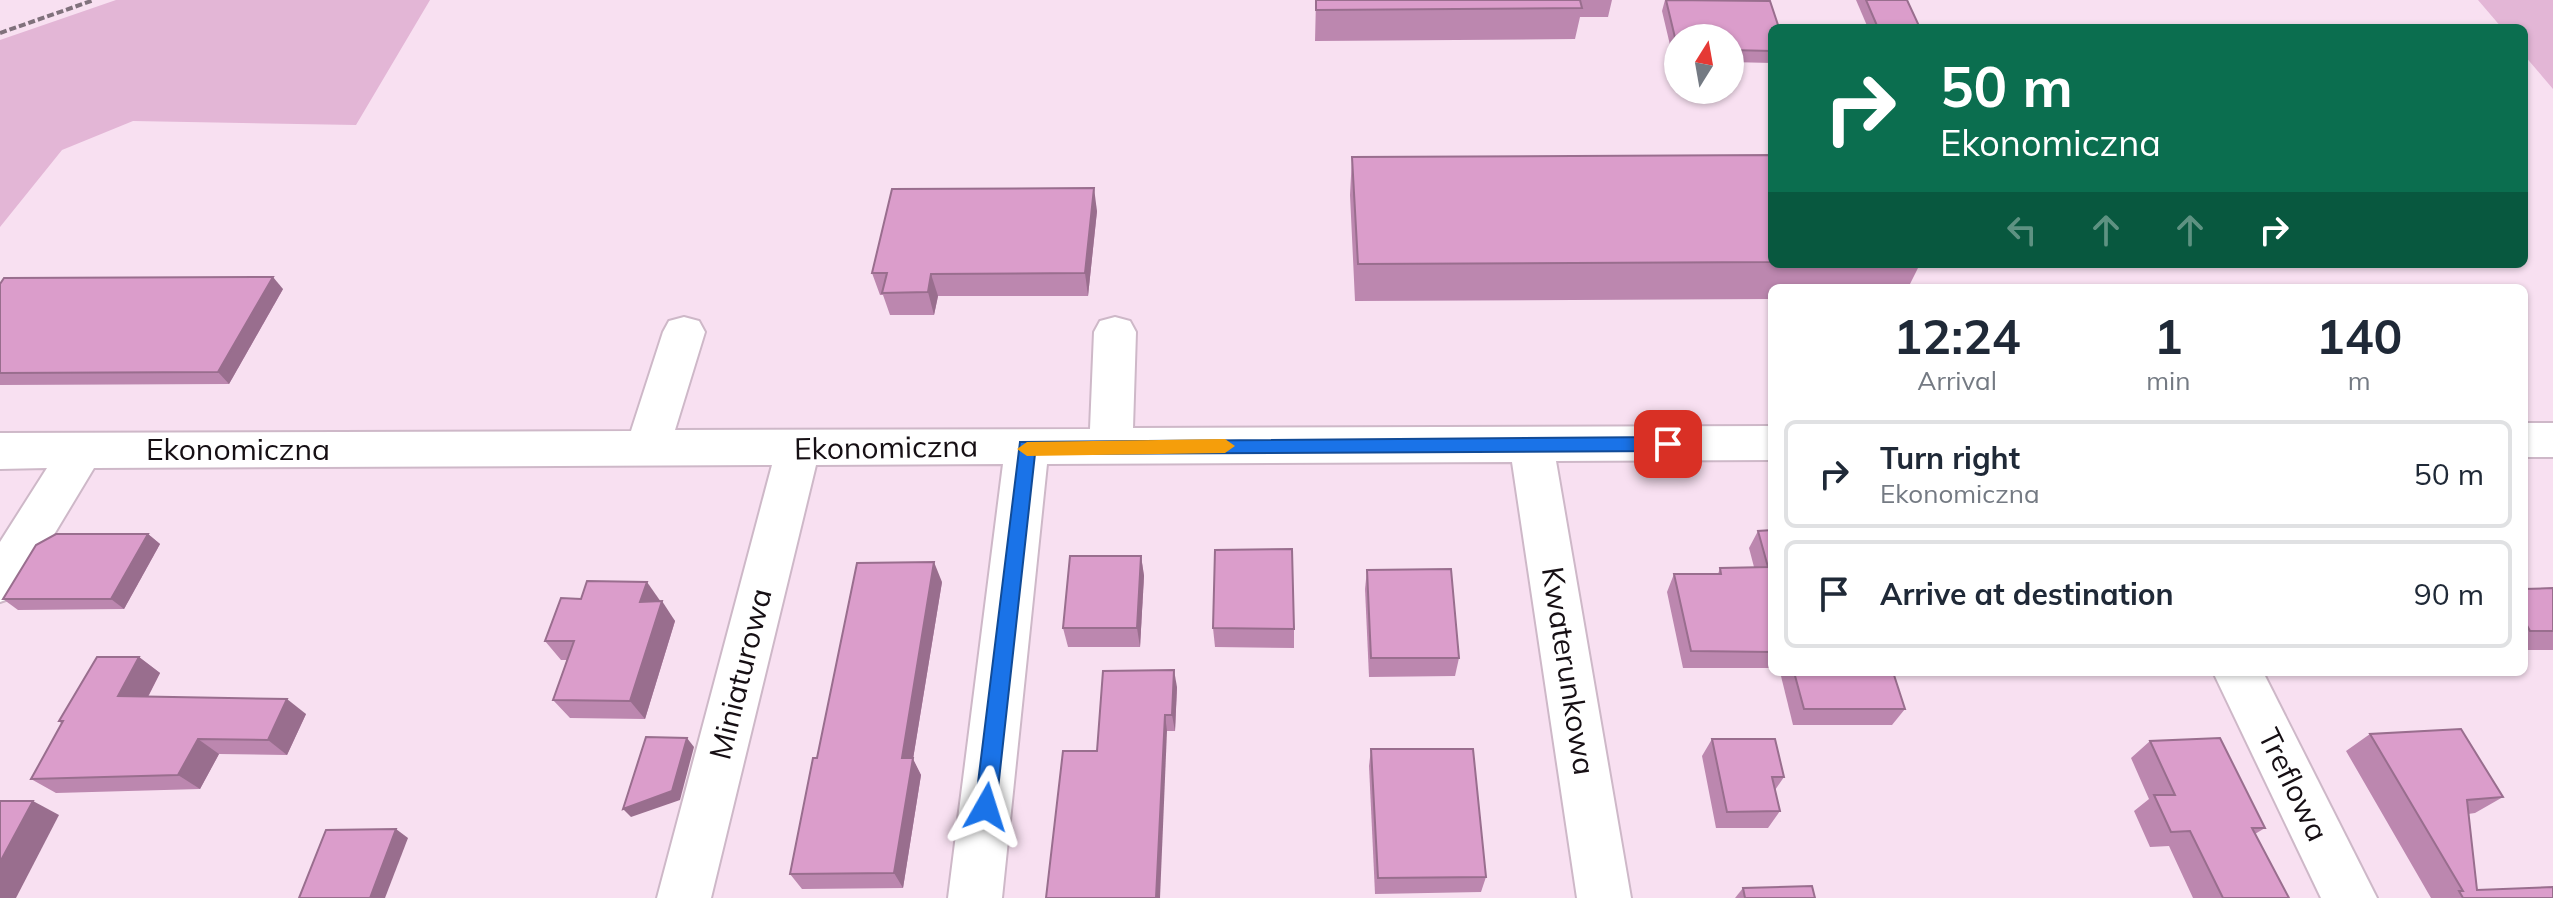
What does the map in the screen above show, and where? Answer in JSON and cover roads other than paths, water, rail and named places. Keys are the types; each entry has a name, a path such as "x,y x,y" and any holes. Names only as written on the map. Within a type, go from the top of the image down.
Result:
{"street":[{"path":"647,449 684,332"},
{"path":"1111,447 1115,332"},
{"path":"2528,440 2553,440"},
{"name":"Ekonomiczna","path":"0,451 1768,443"},
{"name":"Kwaterunkowa","path":"1531,445 1604,898"},
{"path":"975,898 1027,447"},
{"name":"Miniaturowa","path":"684,898 798,449"},
{"path":"0,582 82,450"},
{"name":"Treflowa","path":"2240,676 2350,898"}]}
